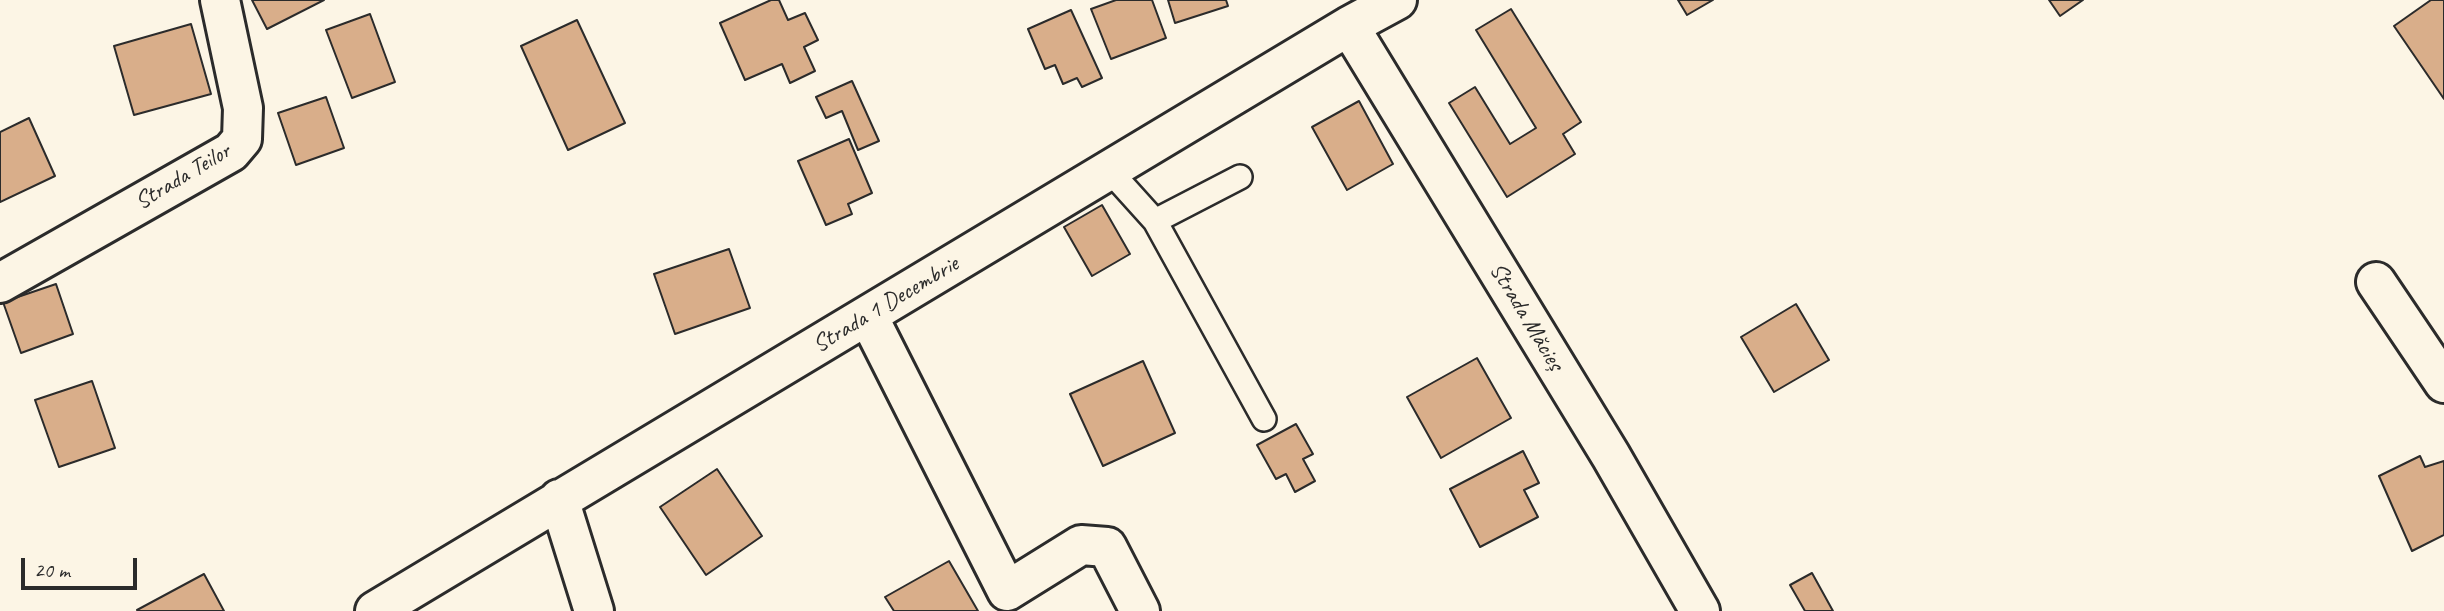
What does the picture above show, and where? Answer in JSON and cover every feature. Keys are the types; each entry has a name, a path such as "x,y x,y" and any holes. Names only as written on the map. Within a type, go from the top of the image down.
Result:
{"street":[{"name":"Strada Teilor","path":"0,283 231,152 242,139 243,108 220,0"},
{"name":"Strada 1 Decembrie","path":"375,611 1349,26 1397,0"},
{"name":"Strada Măcieș","path":"1349,26 1611,456 1700,611"},
{"path":"2376,282 2444,383"},
{"path":"868,316 1007,591 1081,545 1107,547 1140,611"},
{"path":"559,499 594,611"}],"lane":[{"path":"1109,170 1155,220 1264,419"},
{"path":"1155,220 1240,177"}],"building":[{"path":"252,0 324,0 267,29"},
{"path":"771,0 779,0 788,20 805,13 818,40 804,47 815,71 790,83 782,64 745,80 720,23"},
{"path":"1116,0 1152,0 1166,38 1111,59 1091,9"},
{"path":"1168,0 1226,0 1228,6 1175,23"},
{"path":"1678,0 1713,0 1687,15"},
{"path":"2049,0 2083,0 2060,16"},
{"path":"2431,0 2444,0 2444,99 2394,26"},
{"path":"1511,9 1581,122 1563,134 1575,154 1507,197 1449,103 1475,87 1510,144 1536,128 1476,30"},
{"path":"1071,10 1102,78 1082,87 1077,78 1063,84 1055,65 1045,69 1028,29"},
{"path":"370,14 395,82 352,98 326,30"},
{"path":"577,20 625,123 568,150 521,46"},
{"path":"191,24 211,94 134,115 114,46"},
{"path":"852,81 879,141 858,150 842,111 826,118 816,97"},
{"path":"326,97 344,148 296,165 278,113"},
{"path":"1359,101 1393,164 1347,190 1312,127"},
{"path":"29,118 55,176 0,202 0,132"},
{"path":"849,139 872,193 848,204 852,214 826,225 798,161"},
{"path":"1102,205 1130,254 1092,276 1064,227"},
{"path":"729,249 750,308 675,334 654,274"},
{"path":"56,284 73,334 21,353 3,302"},
{"path":"1796,304 1829,360 1774,392 1741,337"},
{"path":"1477,358 1511,418 1441,458 1407,397"},
{"path":"1143,361 1175,433 1103,466 1070,394"},
{"path":"92,381 115,448 59,467 35,400"},
{"path":"1296,424 1313,454 1303,459 1315,481 1295,492 1286,474 1276,479 1257,445"},
{"path":"1523,451 1539,483 1524,490 1538,517 1480,547 1450,489"},
{"path":"2420,456 2425,467 2444,461 2444,535 2412,551 2379,476"},
{"path":"717,469 762,536 706,575 660,507"},
{"path":"949,561 978,611 894,611 885,597"},
{"path":"1812,573 1833,611 1805,611 1790,585"},
{"path":"204,574 224,611 137,610"}]}
